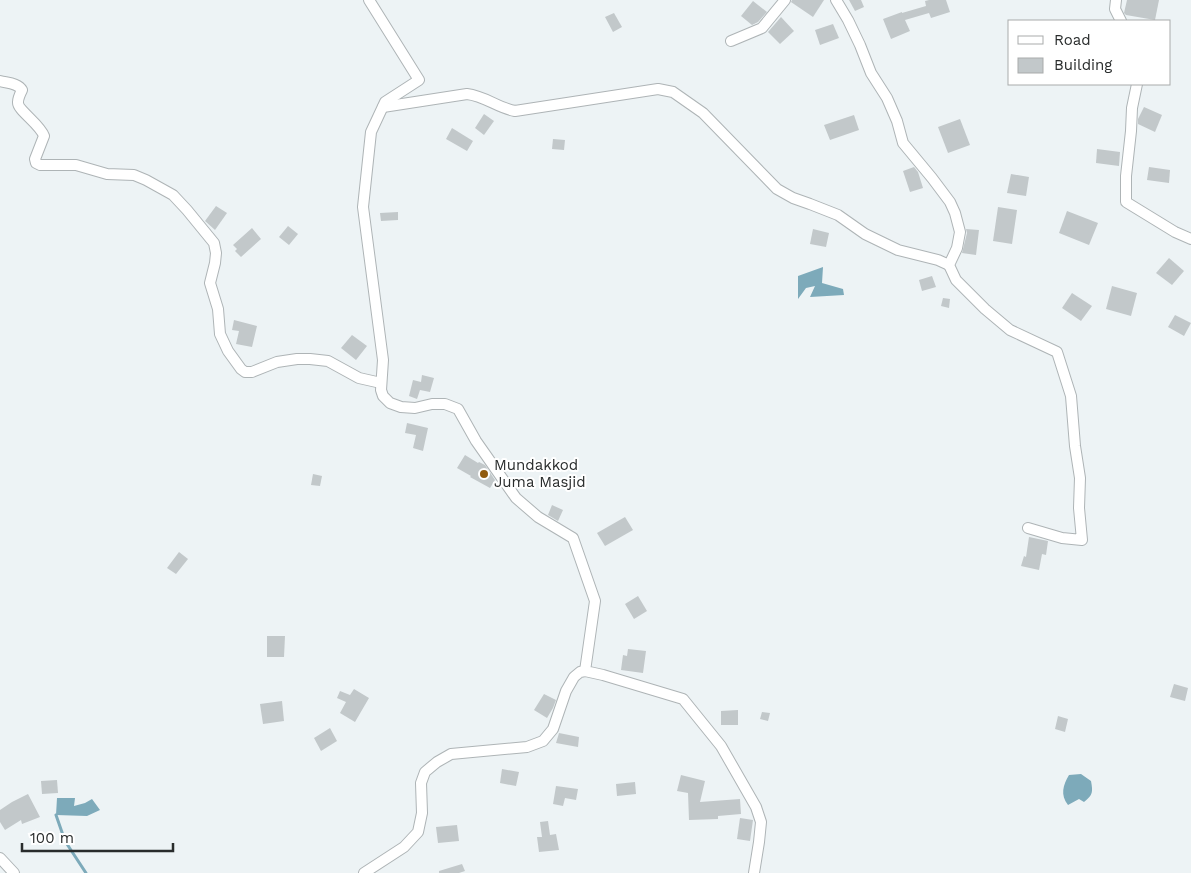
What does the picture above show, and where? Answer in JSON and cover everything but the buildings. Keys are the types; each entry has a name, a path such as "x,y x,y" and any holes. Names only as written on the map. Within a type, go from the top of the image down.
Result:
{"street":[{"path":"369,0 419,80 386,102 371,132 363,206 383,360 381,390 383,396 390,403 400,407 416,408 432,404 446,404 458,409 476,440 516,498 538,517 573,538 594,601 585,671"},
{"path":"731,41 762,28 785,0"},
{"path":"836,0 860,45 870,73 888,98 903,143 950,202 955,213 960,232 957,248 949,265"},
{"path":"1116,0 1116,9 1121,20"},
{"path":"0,82 20,87 22,90 17,100 20,109 42,130 44,136 35,159 36,163 40,165 76,165 108,174 134,175 173,195 187,210 214,243 215,263 210,283 218,310 220,334 228,351 241,369 245,372 252,372 277,362 310,359 328,361 359,378 381,382"},
{"path":"1137,85 1132,108 1126,176 1126,202 1175,232 1191,239"},
{"path":"383,107 467,94 476,95 505,110 515,112 658,89 673,92 703,113 777,189 794,198 838,215 865,234 898,250 938,260 949,265 956,280 985,309 1010,330 1057,352 1071,396 1074,446 1080,478 1079,508 1082,540 1062,538 1028,528"},
{"path":"364,873 404,848 418,832 422,814 421,783 425,772 451,754 527,747 544,742 553,729 566,691 574,677 580,672 585,671 683,699 691,708 721,746 756,807 761,822 760,842 754,873"},
{"path":"0,858 14,873"}],"water":[{"path":"823,267 822,283 843,289 844,295 810,297 815,286 806,288 798,299 798,276"},
{"path":"1081,774 1091,781 1092,793 1084,802 1079,799 1068,805 1063,794 1065,782 1069,775"},
{"path":"57,798 75,798 74,806 92,799 100,810 87,816 56,815"}],"waterway":[{"path":"56,815 65,841 86,873"}],"place":[{"name":"Mundakkod Juma Masjid","path":"484,474"}]}
